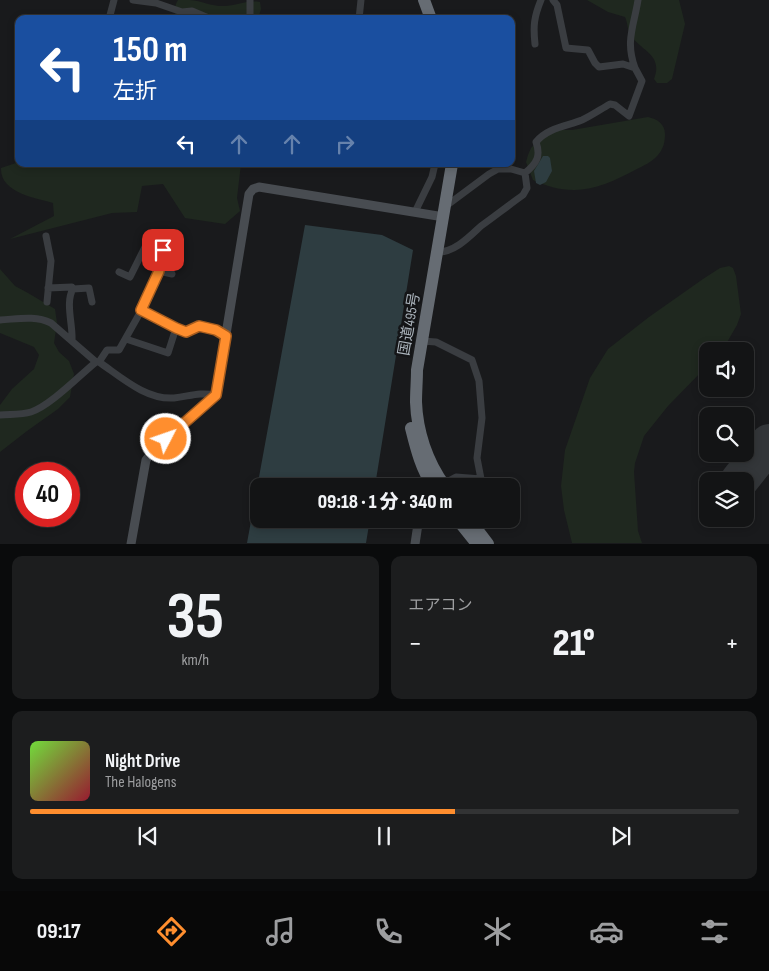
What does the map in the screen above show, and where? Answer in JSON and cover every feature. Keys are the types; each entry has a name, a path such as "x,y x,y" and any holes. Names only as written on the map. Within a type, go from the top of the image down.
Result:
{"highway":[{"path":"424,0 430,15"},
{"path":"432,0 437,15"},
{"name":"国道495号","path":"437,478 418,424 416,401 417,370 438,252 446,167"},
{"name":"国道495号","path":"428,478 416,450 410,426 411,368 451,167"},
{"path":"464,528 477,544"},
{"path":"476,528 488,544"}],"street":[{"path":"110,15 114,0"},
{"path":"133,0 156,3 182,12 192,11 202,15"},
{"path":"250,0 250,15"},
{"path":"359,15 361,0"},
{"path":"535,44 534,17 542,0"},
{"path":"553,0 557,5 566,48 588,50 599,67 623,64 635,68"},
{"path":"525,173 535,163 538,154 536,142 540,136 583,120 610,104 616,105 629,116 642,81 631,57 630,45 638,0"},
{"path":"415,212 432,177 434,167"},
{"path":"132,544 146,460 154,450 216,395 249,194 259,188 415,212 442,213 489,174 498,169 511,169 525,173"},
{"path":"438,252 444,252 462,243 523,195 527,188 525,173"},
{"path":"46,236 50,261 47,302"},
{"path":"119,272 130,277 143,244 178,255"},
{"path":"0,415 34,411 52,400 97,362 107,350 120,350 159,271 163,250"},
{"path":"159,271 172,274"},
{"path":"48,288 89,288 92,302"},
{"path":"72,340 70,293 73,289"},
{"path":"141,310 186,332 199,326 216,330 226,336"},
{"path":"0,320 30,318 43,319 52,323 97,362 153,396 175,398 204,393 216,395"},
{"path":"126,339 168,353 176,328"},
{"path":"422,341 436,342 472,360 479,381 482,418 476,458 481,478"},
{"path":"454,478 468,478"},
{"path":"415,544 417,528"}],"shaded area":[{"path":"178,0 190,0 221,6 260,2 261,9 259,15 175,15"},
{"path":"587,0 679,0 685,24 672,79 667,83 657,83 654,79 656,64 654,59 631,36 625,17 608,12"},
{"path":"648,117 662,125 665,130 665,137 660,153 644,165 606,184 582,190 568,190 548,186 533,180 526,162 528,155 531,148 547,132 552,130 572,130"},
{"path":"543,156 550,158 552,171 546,182 540,185 536,183 534,171"},
{"path":"15,163 15,167 241,167 237,198 240,211 225,224 185,218 163,184 142,186 137,212 112,213 10,239 54,216 53,203 13,189 2,176 1,168"},
{"path":"305,225 382,235 413,250 376,478 259,478"},
{"path":"729,266 733,268 736,276 741,314 727,342 699,342 699,374 668,406 644,436 634,472 638,531 642,543 572,543 564,510 561,486 565,450 590,378 608,349 649,317 720,268"},
{"path":"0,269 15,286 55,309 57,323 54,343 59,352 69,361 74,374 70,397 58,409 0,452 0,405 12,389 34,369 39,355 34,347 0,333"},
{"path":"250,527 368,528 366,543 247,543"}],"taxiway":[{"path":"766,446 769,466"}],"runway":[{"path":"746,472 769,443"}],"route":[{"path":"163,250 159,271 141,310 186,332 199,326 216,330 226,336 216,395 166,439"}]}
